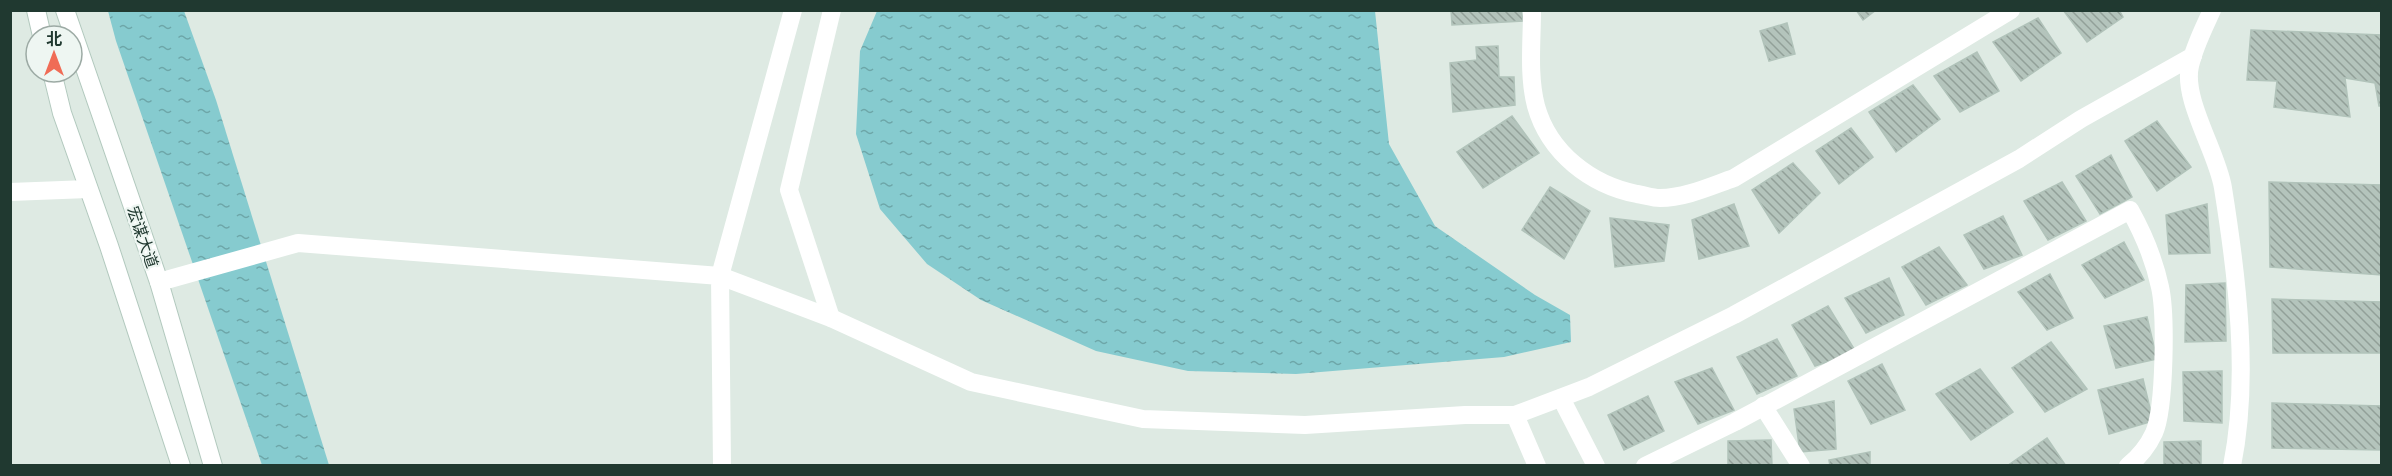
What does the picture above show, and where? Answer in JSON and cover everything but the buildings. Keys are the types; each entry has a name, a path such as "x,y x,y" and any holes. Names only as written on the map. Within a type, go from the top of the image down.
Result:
{"street":[{"name":"宏谋大道","path":"65,10 159,282 213,465"},
{"path":"722,465 720,276 793,10"},
{"path":"831,318 789,190 832,10"},
{"path":"1532,10 1532,77 1536,106 1546,132 1562,153 1589,177 1619,190 1659,198 1689,193 1734,178 2011,10"},
{"path":"2212,10 2189,67 2189,85 2223,184 2236,275 2240,359 2238,414 2232,465"},
{"path":"159,282 298,243 720,276 831,318 971,382 1143,419 1305,425 1465,415 1515,415 1589,387 1734,315 2019,159 2080,119 2193,56"},
{"path":"55,84 62,113 181,465"},
{"path":"10,192 88,189"},
{"path":"1645,465 1763,406 2130,210 2149,245 2161,290 2163,364 2160,408 2154,432 2139,457 2128,465"},
{"path":"1561,398 1596,465"},
{"path":"1763,406 1801,465"},
{"path":"1515,415 1537,465"}],"water":[{"path":"108,11 184,11 216,100 329,465 262,465 116,41"},
{"path":"877,11 1375,11 1389,144 1435,226 1535,295 1570,315 1571,342 1504,357 1296,374 1188,371 1096,351 981,300 927,264 880,209 856,134 860,51"}]}
